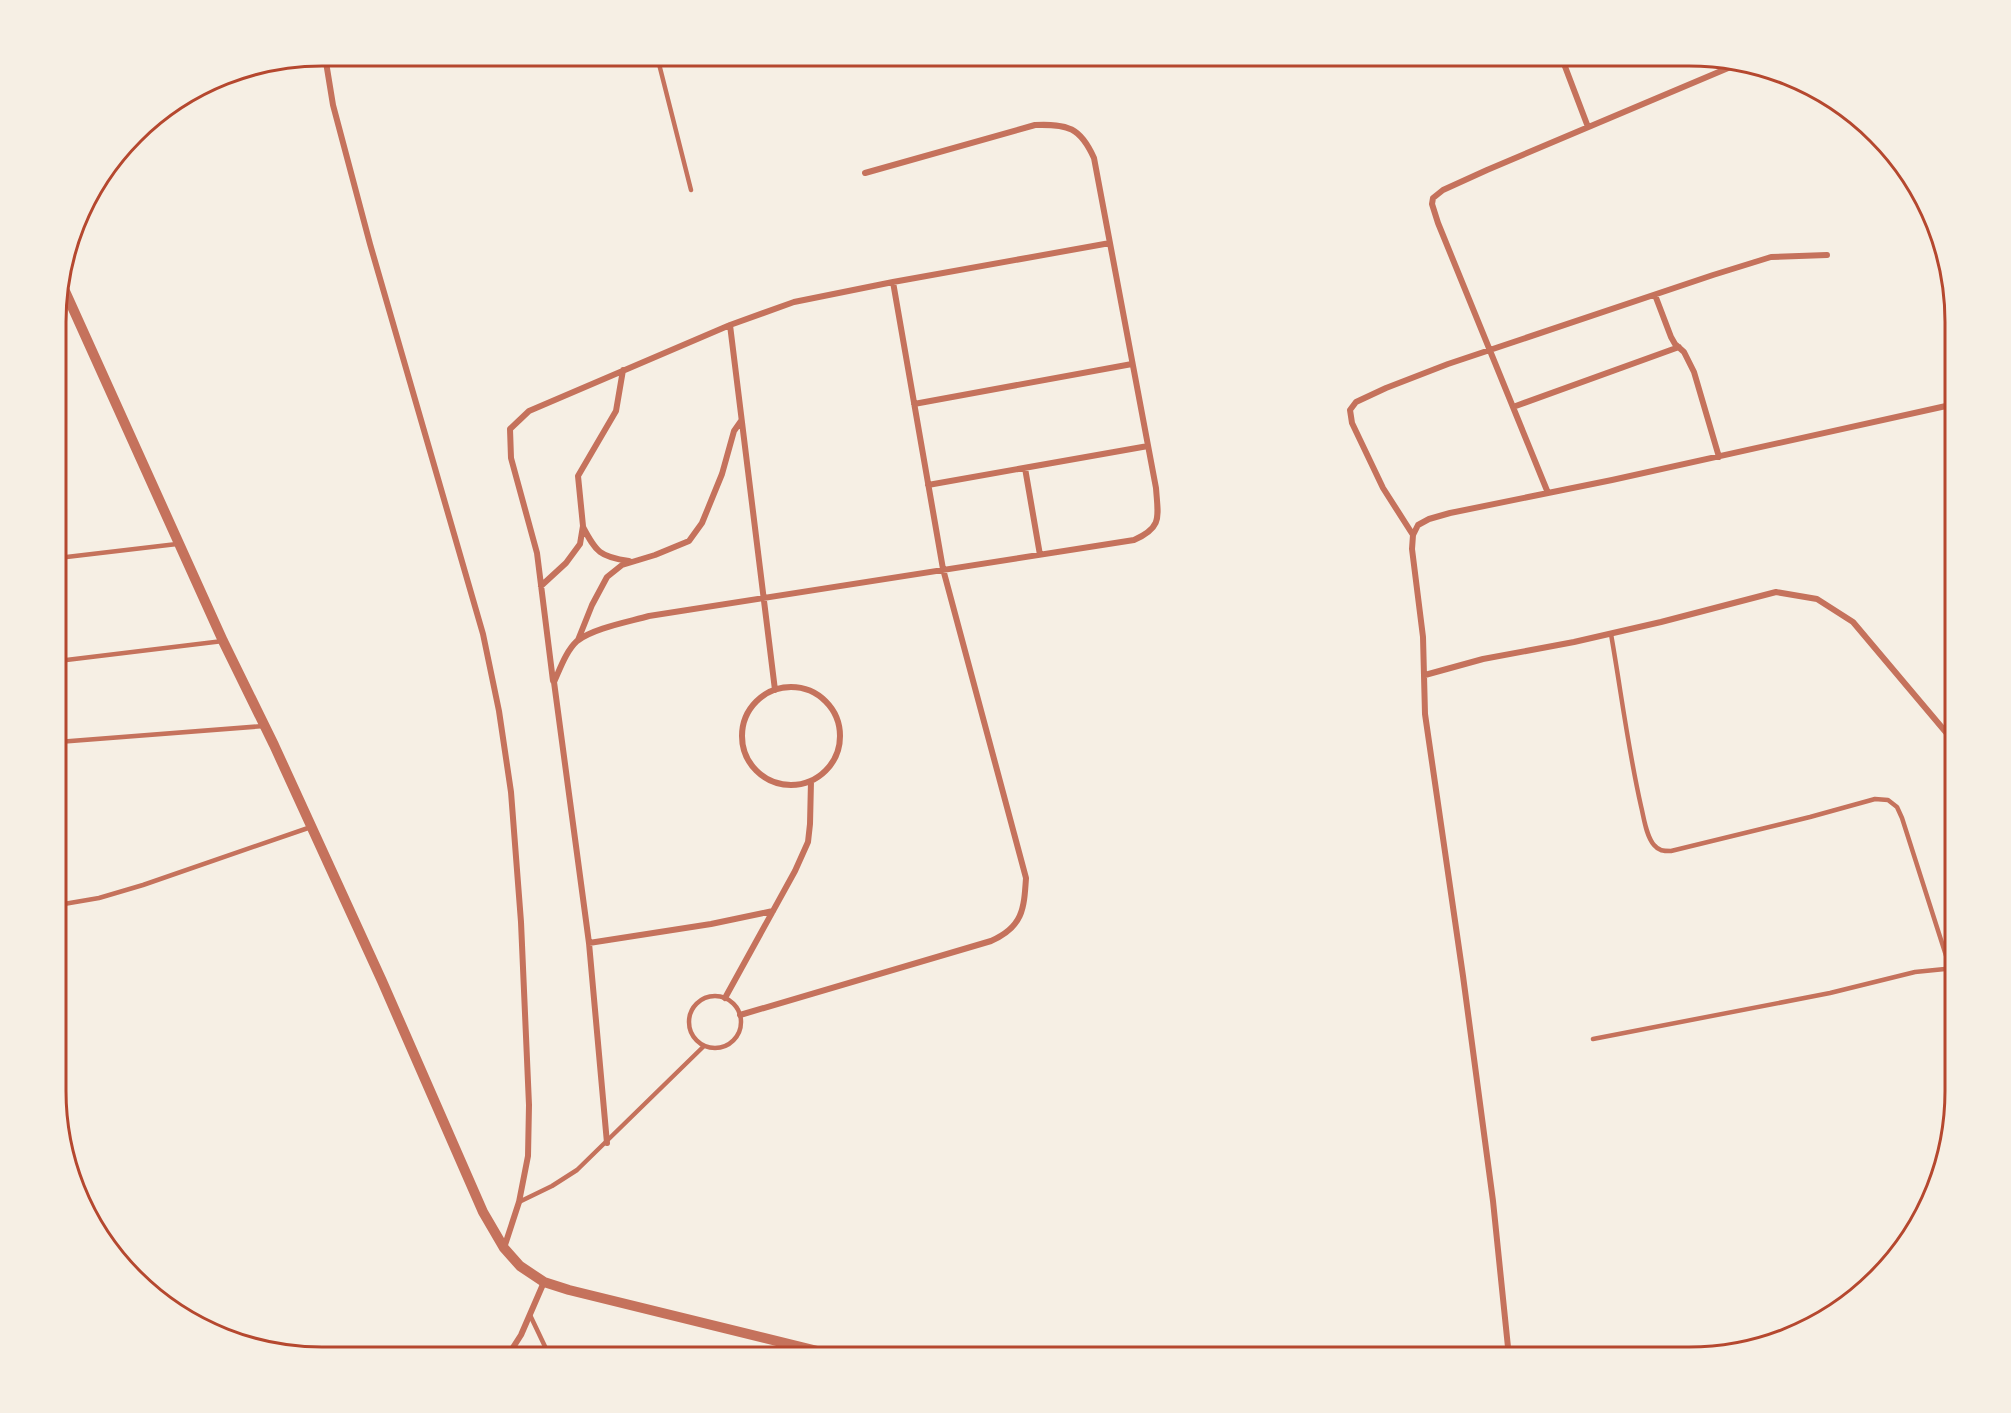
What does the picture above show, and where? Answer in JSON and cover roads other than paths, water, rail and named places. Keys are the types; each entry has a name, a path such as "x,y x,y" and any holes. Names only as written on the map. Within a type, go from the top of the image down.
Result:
{"street":[{"path":"327,66 333,105 370,244 480,624 499,711 511,792 521,922 529,1105 528,1156 519,1202 504,1248"},
{"path":"1565,66 1588,127"},
{"path":"1548,493 1438,223 1432,204 1433,198 1451,186 1726,69"},
{"path":"554,682 569,651 578,641 594,632 649,616 1134,540 1148,534 1155,526 1158,513 1156,488 1094,158 1087,142 1077,131 1063,125 1035,125 865,172"},
{"path":"607,1143 589,943 537,553 511,458 510,429 529,411 730,325 794,302 1110,243"},
{"path":"1413,535 1383,488 1352,423 1350,410 1356,402 1386,388 1489,349 1771,257 1827,255"},
{"path":"740,1015 991,941 1003,936 1015,926 1024,906 1026,878 943,569 893,282"},
{"path":"1654,295 1671,337 1684,352 1694,372 1719,457"},
{"path":"68,297 223,641 265,726 382,981 483,1212 504,1248 520,1266 544,1282 801,1347"},
{"path":"730,325 775,690"},
{"path":"1513,407 1679,347"},
{"path":"914,404 1132,364"},
{"path":"541,586 566,563 580,544 583,526 578,476 616,411 623,370"},
{"path":"1508,1347 1493,1201 1425,714 1423,637 1412,549 1413,535 1418,525 1429,519 1945,406"},
{"path":"578,641 592,605 607,577 622,565 689,541 702,523 722,474 734,431 741,422"},
{"path":"928,485 1148,446"},
{"path":"1025,468 1040,555"},
{"path":"583,526 593,546 609,558 633,562"},
{"path":"1425,675 1483,659 1611,634 1776,592 1817,599 1853,622 1945,731"},
{"path":"791,687 808,690 822,698 836,718 840,743 835,759 825,772 811,781 794,786 776,783 761,776 749,762 742,746 742,728 748,712 760,698 775,690 791,687"},
{"path":"724,998 795,872 808,842 811,781"},
{"path":"589,943 711,924 773,911"},
{"path":"513,1347 544,1282"}],"lane":[{"path":"660,66 691,190"},
{"path":"66,557 178,543"},
{"path":"1611,634 1633,770 1647,829 1656,848 1661,851 1671,851 1875,799 1888,800 1897,807 1902,818 1945,947"},
{"path":"66,660 223,641"},
{"path":"66,741 265,726"},
{"path":"66,904 99,898 143,885 311,827"},
{"path":"1593,1039 1830,993 1915,972 1945,969"},
{"path":"707,997 724,998 734,1004 740,1015 741,1024 738,1034 732,1041 714,1048 704,1046 697,1041 688,1025 693,1008 707,997"},
{"path":"519,1202 552,1186 577,1170 704,1046"},
{"path":"530,1314 545,1347"}]}
